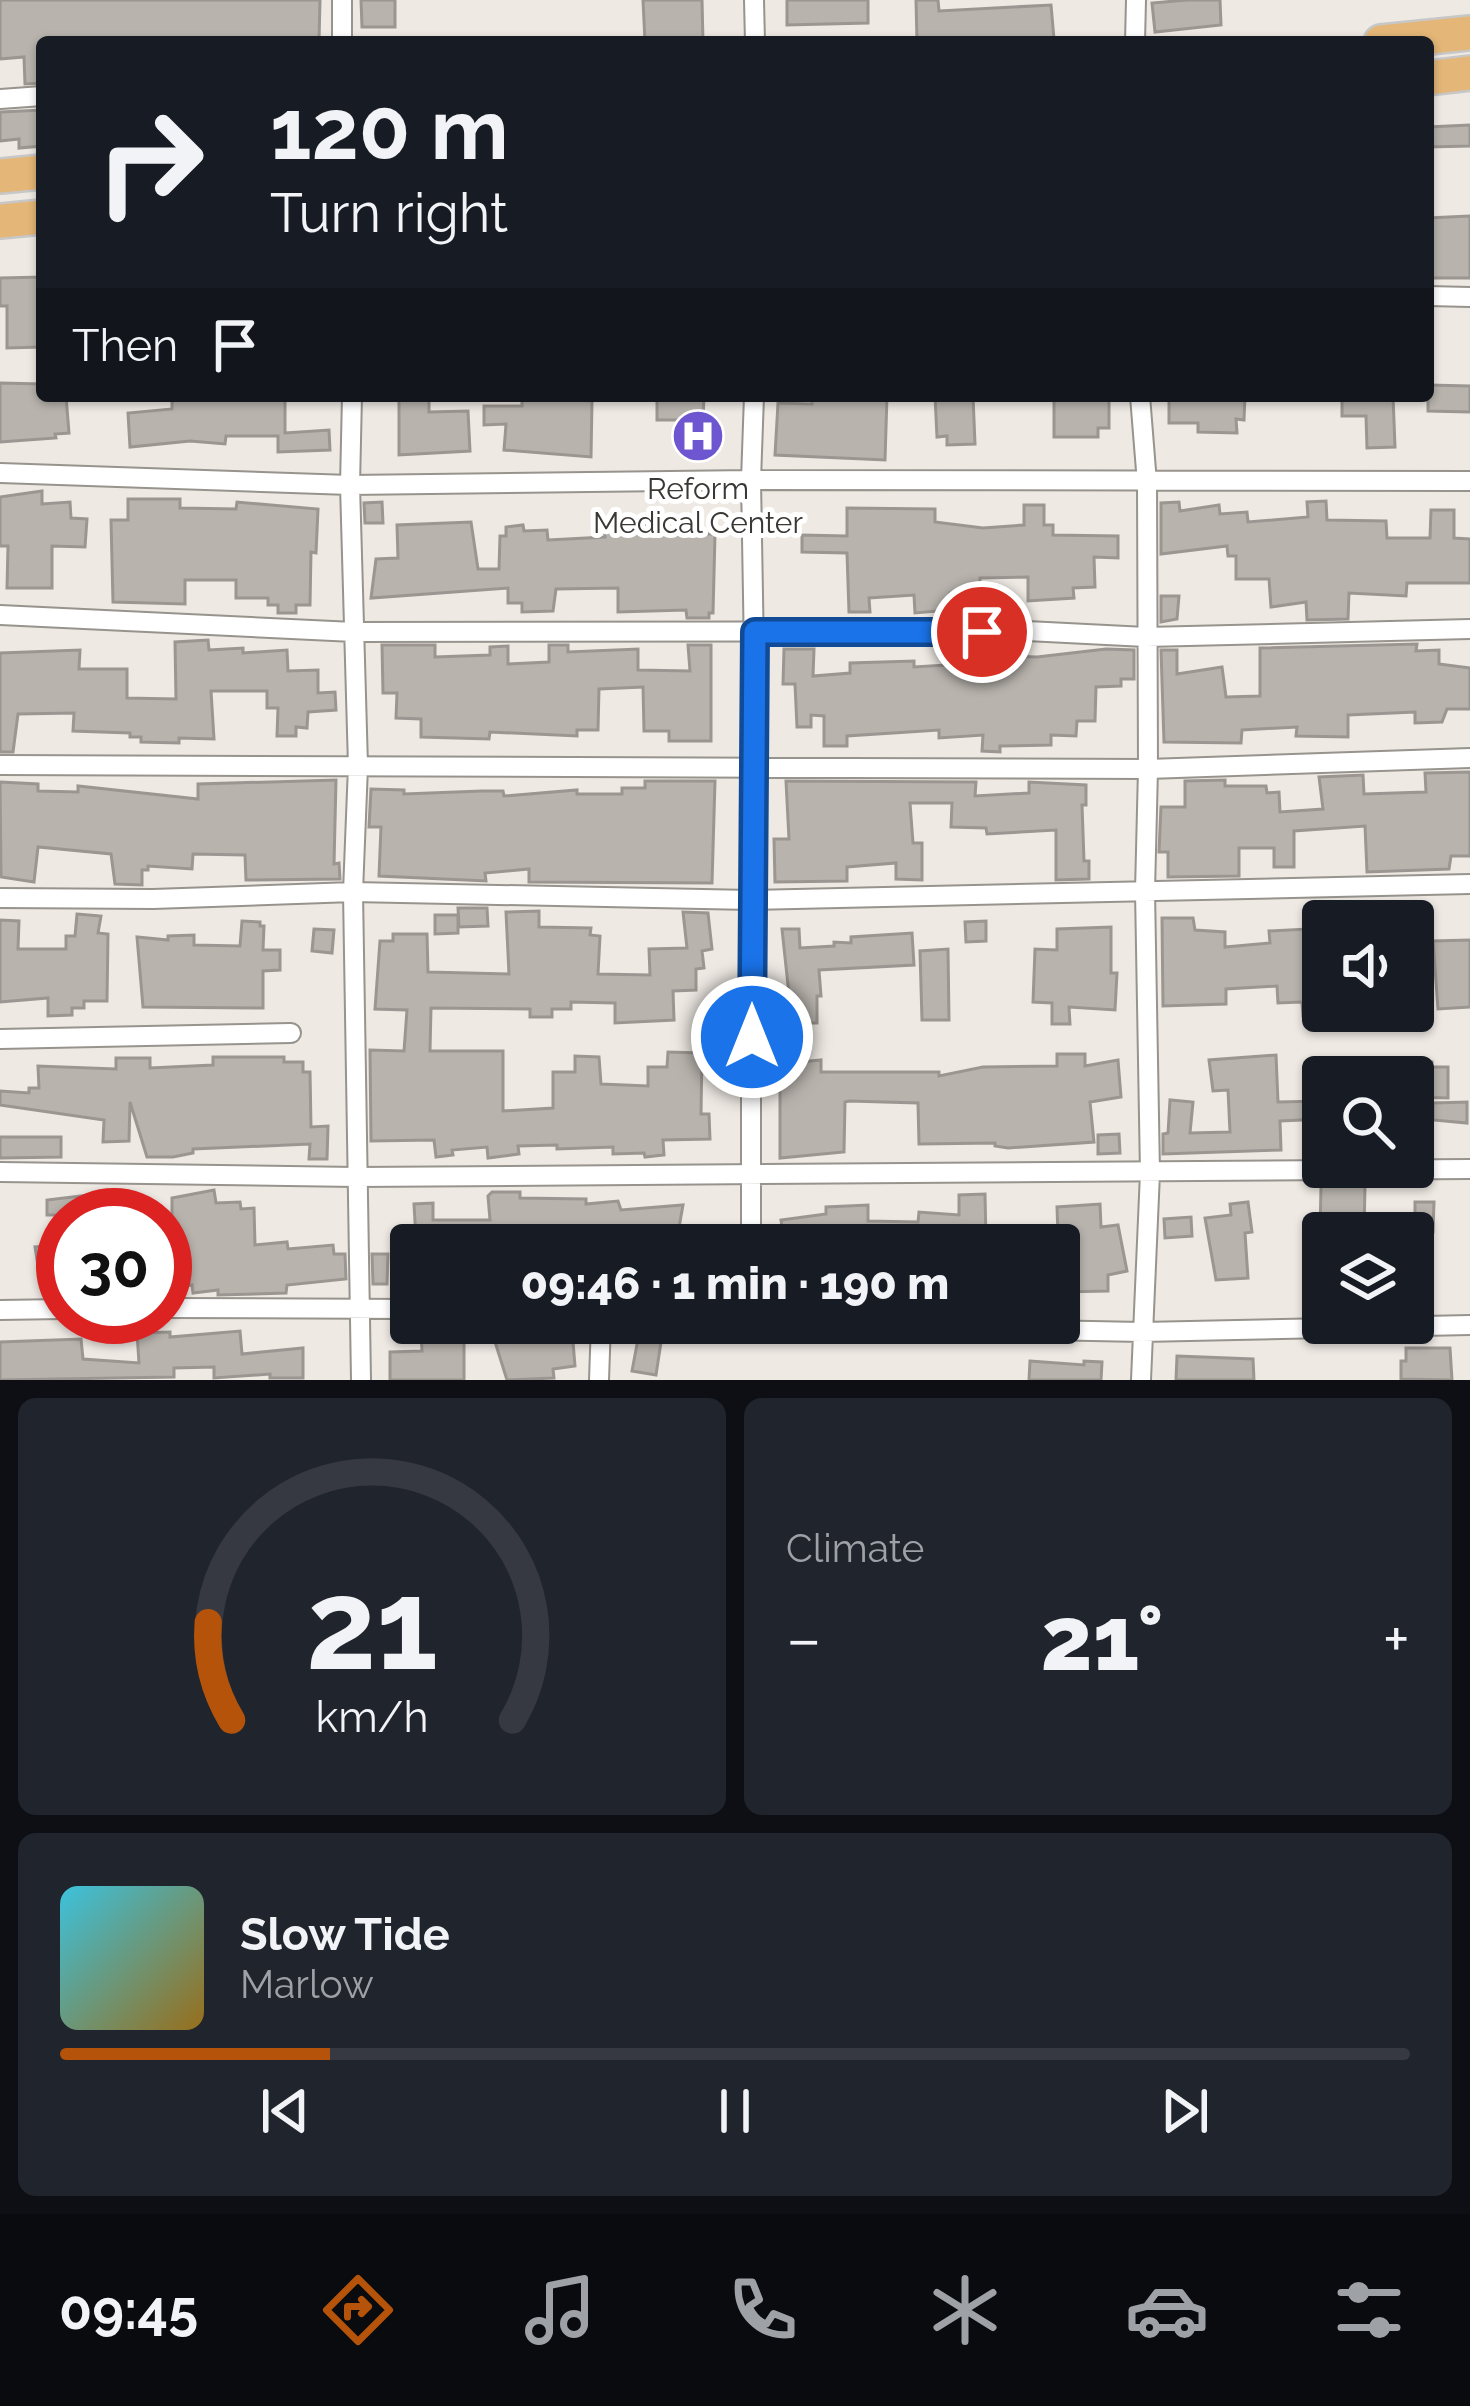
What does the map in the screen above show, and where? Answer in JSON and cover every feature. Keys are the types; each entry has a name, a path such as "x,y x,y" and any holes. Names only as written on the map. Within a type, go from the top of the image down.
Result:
{"highway":[{"path":"1434,37 1470,33"},
{"path":"1434,77 1470,73"},
{"path":"0,176 36,173"},
{"path":"0,220 36,217"}],"street":[{"path":"342,0 342,36"},
{"path":"754,0 755,36"},
{"path":"1135,36 1136,0"},
{"path":"0,99 36,96"},
{"path":"1434,296 1470,297"},
{"path":"352,402 361,1380"},
{"path":"752,1224 754,402"},
{"path":"1140,402 1147,483 1144,891 1150,1174 1141,1380"},
{"path":"0,473 350,485 1470,481"},
{"path":"0,614 354,632 1028,632 1146,637 1470,629"},
{"path":"0,765 1148,769 1470,758"},
{"path":"0,898 153,899 353,892 752,900 1470,884"},
{"path":"0,1039 291,1033"},
{"path":"0,1172 356,1177 1470,1169"},
{"path":"192,1308 390,1308"},
{"path":"0,1310 36,1309"},
{"path":"1080,1331 1470,1325"},
{"path":"599,1380 600,1344"}],"building":[{"path":"0,0 320,0 319,36 36,36 36,83 25,84 24,57 0,59"},
{"path":"361,0 395,0 395,27 362,27"},
{"path":"643,0 702,0 703,36 645,36"},
{"path":"787,0 868,0 868,23 787,25"},
{"path":"916,0 938,0 939,11 1051,5 1054,36 917,36"},
{"path":"1220,0 1221,25 1155,32 1152,3"},
{"path":"36,110 36,147 19,148 19,139 0,141 0,112"},
{"path":"1470,125 1470,146 1434,147 1434,127"},
{"path":"1470,216 1470,278 1434,278 1434,218"},
{"path":"36,277 36,347 7,348 7,306 0,306 0,278"},
{"path":"0,383 36,384 36,402 66,402 69,433 0,442"},
{"path":"1434,385 1470,386 1470,412 1428,411 1428,402 1434,402"},
{"path":"172,402 285,402 285,433 329,430 330,450 278,452 278,436 226,436 225,444 190,441 130,447 128,413 172,409"},
{"path":"399,402 429,402 429,412 468,411 470,451 399,455"},
{"path":"522,402 592,402 591,457 504,450 506,424 484,425 484,406 522,406"},
{"path":"657,402 704,402 703,420 657,420"},
{"path":"887,402 885,460 775,455 778,403"},
{"path":"935,402 973,402 975,444 947,445 947,436 937,437"},
{"path":"1054,402 1109,402 1109,428 1098,428 1098,437 1054,437"},
{"path":"1169,402 1245,402 1244,420 1236,419 1237,433 1198,432 1198,423 1169,423"},
{"path":"1342,402 1393,402 1395,447 1367,448 1366,416 1342,416"},
{"path":"42,491 42,504 70,502 71,518 87,519 85,547 52,546 52,588 7,588 8,546 0,546 0,497"},
{"path":"128,499 180,499 180,508 236,509 237,502 318,509 310,605 296,605 296,613 278,613 278,605 268,605 268,598 236,598 236,580 185,580 185,604 113,602 111,520 128,520"},
{"path":"1326,501 1327,520 1386,521 1387,538 1430,538 1431,510 1454,510 1454,538 1470,539 1470,583 1407,583 1406,596 1349,593 1348,619 1307,620 1306,602 1271,607 1269,579 1236,579 1236,556 1228,556 1227,546 1161,554 1161,503 1179,502 1180,511 1219,505 1220,514 1247,512 1248,522 1308,517 1307,502"},
{"path":"382,502 383,523 365,523 364,503"},
{"path":"1024,505 1044,505 1044,525 1053,525 1053,535 1118,536 1118,558 1094,557 1095,587 1073,588 1074,598 1028,601 1028,577 980,578 980,594 950,593 951,610 915,613 914,595 869,598 870,612 849,612 847,553 802,552 802,535 847,536 847,508 935,509 935,522 983,528 1024,525"},
{"path":"666,518 667,534 715,534 713,613 709,618 687,618 686,610 618,612 618,588 556,589 553,611 522,612 522,603 508,603 508,588 371,598 376,559 398,558 397,525 471,522 478,569 499,569 500,536 506,536 506,527 547,530 548,540 605,537 604,519"},
{"path":"1161,596 1179,596 1177,619 1161,622"},
{"path":"208,640 209,650 287,650 288,671 318,670 318,693 335,692 336,710 308,712 307,728 296,727 296,736 277,736 278,708 267,708 267,691 211,691 214,739 179,738 179,743 141,742 141,737 130,737 130,733 73,731 74,713 18,714 13,752 0,752 0,653 80,650 79,669 127,669 127,698 176,699 175,642"},
{"path":"1417,644 1416,651 1439,650 1439,664 1470,668 1470,709 1447,709 1442,722 1415,723 1415,712 1348,715 1348,737 1296,736 1297,727 1242,730 1241,743 1164,742 1161,650 1177,650 1177,674 1222,667 1226,697 1260,696 1260,648"},
{"path":"382,645 435,645 435,657 490,655 490,647 508,646 508,664 549,662 549,645 568,645 568,652 638,649 638,670 690,671 688,645 711,645 711,741 669,741 669,731 644,731 643,687 599,689 598,730 577,730 577,736 490,732 489,739 421,737 421,719 396,718 397,693 383,693"},
{"path":"784,649 814,649 813,676 850,673 850,663 963,664 963,651 1012,650 1012,656 1037,657 1134,650 1134,679 1121,679 1121,686 1096,687 1095,721 1077,721 1076,736 1051,735 1051,745 982,751 983,735 939,738 939,730 847,736 847,746 824,746 824,716 811,715 811,727 797,727 795,684 783,684"},
{"path":"1470,772 1470,856 1451,856 1449,869 1367,872 1365,826 1294,831 1294,867 1274,867 1274,848 1239,848 1239,876 1168,877 1168,852 1159,852 1161,807 1185,807 1185,781 1266,786 1267,793 1279,792 1280,812 1323,809 1319,777 1363,775 1364,794 1426,792 1425,773"},
{"path":"336,780 334,864 339,863 340,879 246,880 245,855 193,854 192,869 148,866 142,870 142,885 115,884 111,854 38,847 34,882 1,877 0,782 38,784 38,791 78,792 78,786 198,799 198,784"},
{"path":"645,781 715,781 712,883 529,882 529,869 485,873 486,881 379,876 381,827 369,827 371,789 404,790 404,794 503,791 504,796 577,790 577,794 622,794 622,788 645,788"},
{"path":"786,781 976,782 975,796 1029,793 1029,782 1086,785 1086,805 1082,805 1089,879 1056,880 1056,830 987,834 986,828 951,827 952,803 910,803 913,843 922,843 922,880 896,879 896,863 847,867 847,881 775,882 774,839 789,839"},
{"path":"458,908 487,908 488,926 459,927"},
{"path":"539,911 539,927 591,928 590,935 600,936 598,974 650,975 649,949 687,948 683,912 708,913 712,949 702,951 704,968 696,969 696,990 673,991 674,1020 615,1023 615,1003 571,1002 571,1009 552,1009 552,1017 530,1017 530,1009 431,1008 430,1051 503,1051 503,1111 553,1108 553,1072 575,1072 575,1056 599,1057 601,1084 648,1086 648,1067 667,1067 668,1052 702,1053 701,1114 709,1114 710,1139 663,1140 664,1155 645,1157 644,1153 613,1154 613,1147 557,1149 557,1145 518,1146 519,1154 488,1158 487,1147 452,1150 453,1155 436,1157 434,1140 371,1141 370,1050 404,1051 407,1010 375,1009 380,941 393,941 393,934 427,934 428,972 509,974 506,912"},
{"path":"77,914 101,916 98,933 108,934 107,1001 84,1001 84,1008 72,1008 72,1015 48,1016 48,998 0,1002 0,920 19,921 18,949 66,949 66,936 75,936"},
{"path":"435,915 458,915 458,933 435,934"},
{"path":"1162,918 1193,918 1195,930 1225,932 1225,947 1270,943 1269,931 1302,929 1302,1002 1278,1003 1277,986 1226,989 1226,1004 1163,1006"},
{"path":"242,921 264,926 263,950 280,950 280,970 263,971 263,1008 143,1007 137,937 168,940 168,936 194,935 194,945 240,946"},
{"path":"986,921 986,941 966,942 965,922"},
{"path":"1111,927 1111,973 1117,973 1115,1010 1069,1007 1070,1024 1052,1024 1052,1003 1033,1002 1035,949 1057,950 1057,929"},
{"path":"314,929 334,930 332,953 312,951"},
{"path":"782,929 799,929 800,948 851,943 851,937 912,933 914,965 819,970 817,1023 792,1023"},
{"path":"1470,940 1470,1007 1438,1009 1434,941"},
{"path":"948,949 949,1020 922,1020 920,951"},
{"path":"1057,1054 1085,1054 1085,1066 1118,1060 1121,1097 1090,1102 1094,1142 1008,1148 995,1143 919,1144 918,1103 849,1101 845,1102 844,1152 780,1158 780,1067 821,1060 821,1072 939,1072 939,1076 983,1067 1057,1066"},
{"path":"1276,1055 1278,1102 1302,1101 1302,1120 1280,1121 1281,1150 1163,1154 1170,1100 1193,1102 1190,1133 1230,1132 1228,1090 1213,1091 1209,1060"},
{"path":"213,1057 284,1057 284,1062 303,1062 303,1072 310,1072 311,1127 328,1126 327,1159 309,1159 310,1144 193,1149 193,1153 173,1157 147,1157 130,1102 129,1141 103,1142 104,1120 0,1105 0,1091 29,1093 29,1088 39,1088 38,1066 116,1069 116,1058 150,1058 150,1068 213,1065"},
{"path":"1434,1067 1448,1067 1448,1098 1434,1098"},
{"path":"1467,1102 1467,1123 1434,1120 1434,1103"},
{"path":"1119,1134 1120,1153 1098,1154 1098,1135"},
{"path":"0,1137 61,1137 61,1157 0,1158"},
{"path":"1321,1188 1365,1188 1364,1212 1320,1212"},
{"path":"214,1190 216,1203 240,1202 241,1209 254,1208 255,1245 287,1242 288,1249 333,1245 334,1254 345,1254 346,1279 287,1285 286,1293 193,1293 192,1194"},
{"path":"520,1192 520,1198 586,1199 586,1204 618,1201 621,1210 683,1205 680,1224 415,1224 414,1204 433,1203 433,1220 490,1220 488,1196"},
{"path":"985,1194 986,1224 782,1224 781,1220 826,1214 826,1207 868,1205 868,1221 918,1222 919,1212 959,1215 959,1195"},
{"path":"1248,1202 1252,1232 1245,1233 1248,1278 1216,1280 1205,1218 1231,1215 1230,1204"},
{"path":"1415,1202 1434,1202 1434,1212 1415,1212"},
{"path":"1100,1204 1101,1227 1118,1225 1127,1271 1108,1275 1108,1291 1080,1292 1080,1224 1058,1224 1057,1207"},
{"path":"1191,1217 1192,1236 1165,1238 1164,1219"},
{"path":"372,1254 388,1254 387,1284 373,1284"},
{"path":"240,1331 242,1354 303,1348 303,1378 270,1378 270,1374 214,1378 214,1367 174,1368 174,1377 0,1380 0,1342 82,1344 83,1359 139,1363 138,1344 192,1344 192,1335"},
{"path":"422,1344 464,1344 464,1380 390,1380 390,1352 422,1351"},
{"path":"496,1344 573,1344 575,1366 553,1369 554,1378 507,1380"},
{"path":"637,1344 661,1344 656,1375 632,1371"},
{"path":"1406,1348 1450,1348 1452,1380 1401,1379"},
{"path":"1177,1356 1253,1359 1254,1380 1176,1380"},
{"path":"1030,1361 1102,1362 1101,1380 1029,1380"}],"place":[{"name":"Reform Medical Center","path":"698,436"}],"route":[{"path":"752,1037 755,632 982,632"}]}
